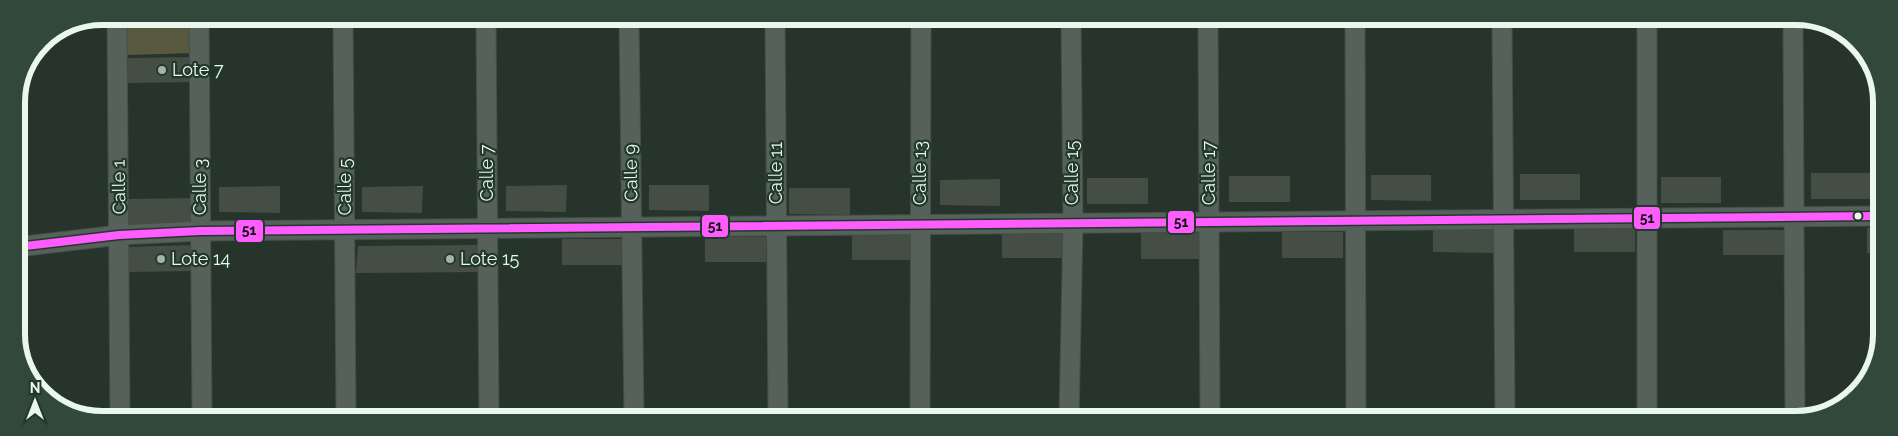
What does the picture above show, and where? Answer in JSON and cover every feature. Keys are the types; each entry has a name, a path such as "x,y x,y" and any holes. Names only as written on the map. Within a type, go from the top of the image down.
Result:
{"street":[{"name":"Calle 1","path":"118,25 120,411"},
{"name":"Calle 3","path":"199,25 202,411"},
{"name":"Calle 5","path":"343,25 346,411"},
{"name":"Calle 7","path":"486,25 489,411"},
{"name":"Calle 9","path":"629,25 634,411"},
{"name":"Calle 11","path":"775,25 778,411"},
{"name":"Calle 13","path":"920,25 920,411"},
{"name":"Calle 15","path":"1069,411 1073,224 1071,25"},
{"name":"Calle 17","path":"1208,25 1210,411"},
{"path":"1355,25 1356,411"},
{"path":"1502,25 1504,411"},
{"path":"1647,25 1647,411"},
{"path":"1793,25 1795,411"},
{"path":"25,246 119,234 200,231 1873,216"}],"green space":[{"path":"127,25 194,25 195,53 127,55"}],"building":[{"name":"Lote 7","path":"197,57 197,82 128,83 128,58"},
{"path":"1811,173 1871,173 1871,199 1811,199"},
{"path":"1520,174 1580,174 1580,200 1520,200"},
{"path":"1371,175 1431,175 1431,201 1371,200"},
{"path":"1229,176 1290,176 1290,202 1229,202"},
{"path":"1661,177 1721,177 1721,203 1661,203"},
{"path":"1087,178 1148,178 1148,204 1087,204"},
{"path":"1000,179 1000,206 940,205 940,180"},
{"path":"567,185 566,212 506,211 506,186"},
{"path":"649,185 709,185 709,211 649,210"},
{"path":"280,186 280,213 219,212 219,187"},
{"path":"423,186 422,213 362,212 362,187"},
{"path":"789,188 850,188 850,215 789,214"},
{"path":"195,198 195,224 126,224 126,199"},
{"path":"1433,226 1494,227 1494,253 1433,252"},
{"path":"1574,226 1635,226 1635,252 1574,252"},
{"path":"1867,228 1873,228 1873,253 1867,253"},
{"path":"1723,230 1785,230 1785,255 1723,255"},
{"path":"1002,232 1063,232 1063,258 1002,258"},
{"path":"1282,232 1343,232 1343,258 1282,258"},
{"path":"1141,233 1202,233 1202,259 1141,259"},
{"path":"852,234 913,235 913,260 852,260"},
{"path":"705,237 766,237 766,262 705,262"},
{"name":"Lote 15","path":"562,239 623,239 623,265 562,265"},
{"name":"Lote 14","path":"195,245 195,271 126,272 126,247"},
{"path":"481,245 484,272 356,273 358,246"}],"transit line":[{"name":"51","path":"25,246 119,235 200,231 1873,216"}],"place":[{"name":"Lote 7","path":"162,70"},
{"name":"Lote 14","path":"161,259"},
{"name":"Lote 15","path":"450,259"}]}
